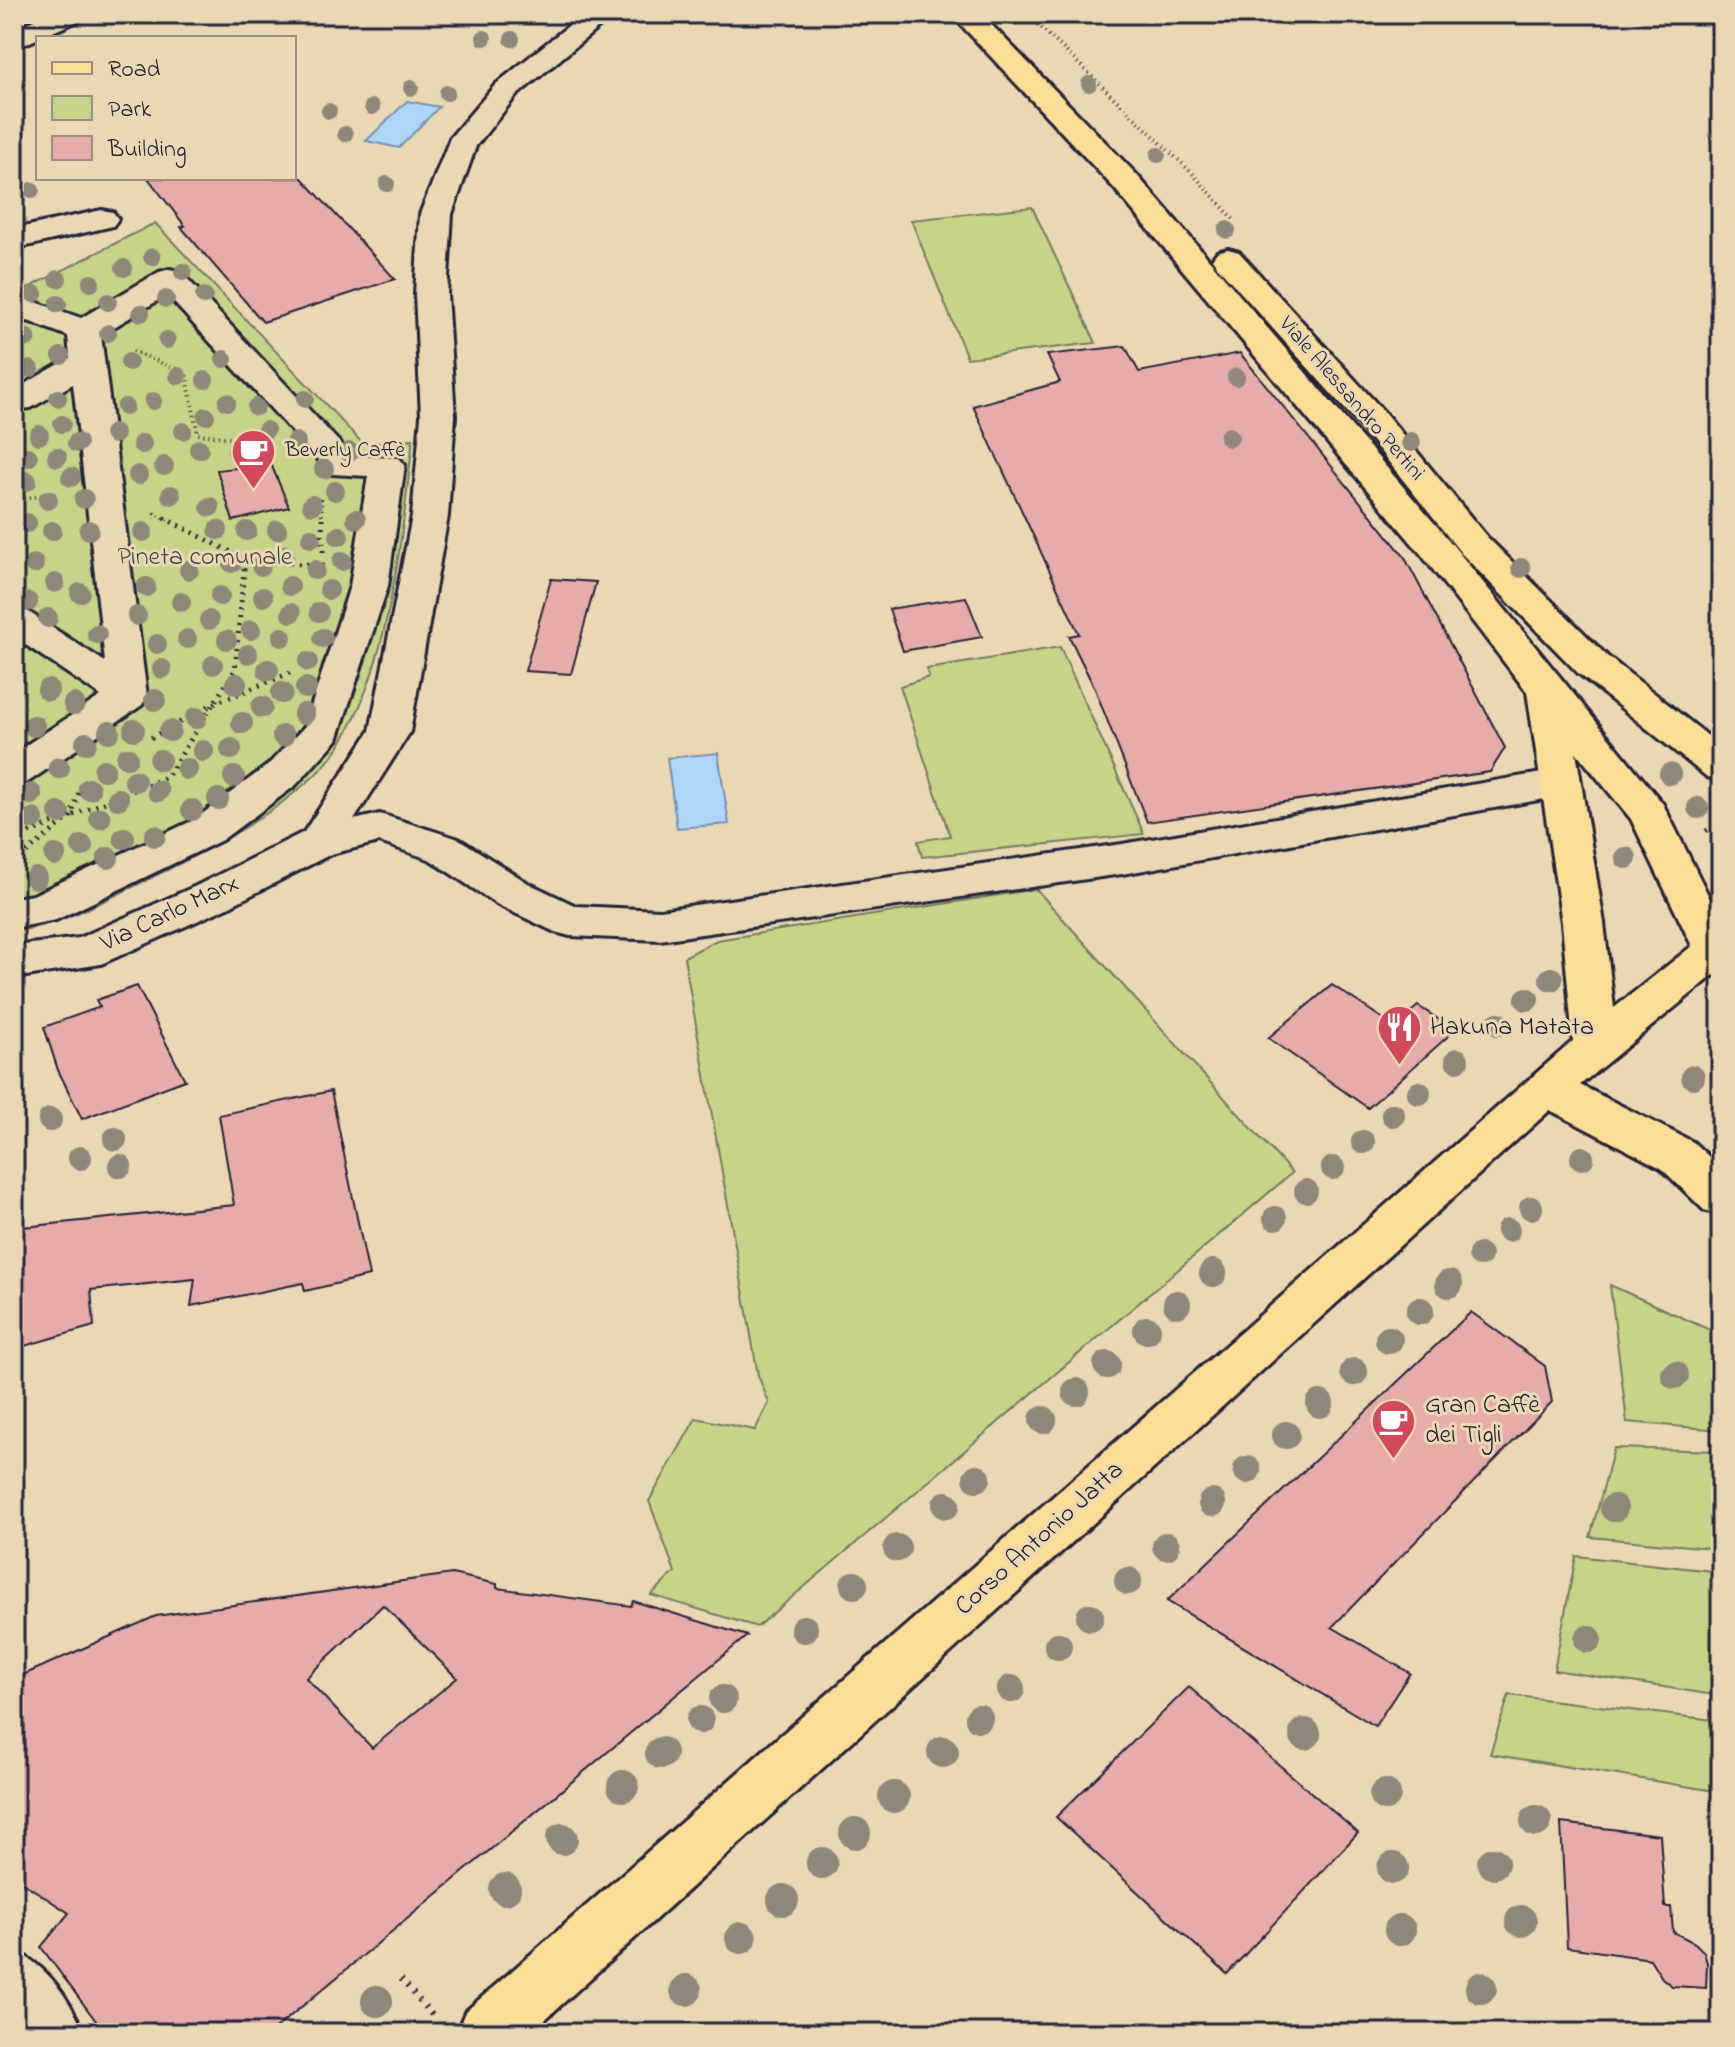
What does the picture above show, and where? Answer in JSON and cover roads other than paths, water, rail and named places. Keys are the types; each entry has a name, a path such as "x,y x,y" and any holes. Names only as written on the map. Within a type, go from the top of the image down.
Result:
{"main road":[{"name":"Viale Alessandro Pertini","path":"965,14 1125,181 1434,546 1546,690 1649,814 1667,857 1720,953 1596,1046"},
{"name":"Viale Alessandro Pertini","path":"998,14 1219,248 1373,420 1474,545 1593,665 1721,767"},
{"path":"1546,690 1583,923 1596,1046"},
{"path":"1632,696 1721,725"},
{"name":"Corso Antonio Jatta","path":"463,2029 1596,1046"},
{"path":"1545,1088 1677,1155 1721,1197"}],"street":[{"path":"14,40 70,14"},
{"path":"319,842 390,732 396,702 430,516 438,416 431,294 436,214 461,144 506,90 601,14"},
{"path":"14,239 102,219"},
{"path":"14,913 41,909 208,830 282,775 323,731 372,571 387,465 343,467 170,279 19,401"},
{"path":"14,315 27,309 86,347"},
{"path":"86,347 128,696"},
{"path":"14,619 128,696"},
{"path":"14,772 128,696"},
{"name":"Via Carlo Marx","path":"14,962 86,953 211,897 319,842 380,828 444,849 513,894 570,921 660,925 1122,859 1559,784"},
{"path":"14,1980 54,2033"}],"water":[{"path":"407,101 439,107 399,148 366,141"},
{"path":"718,753 729,824 677,828 667,758"}],"place":[{"name":"Beverly Caffè","path":"254,490"},
{"name":"Hakuna Matata","path":"1399,1067"},
{"name":"Gran Caffè dei Tigli","path":"1394,1460"}],"park label":[{"name":"Pineta comunale","path":"205,558"}]}
